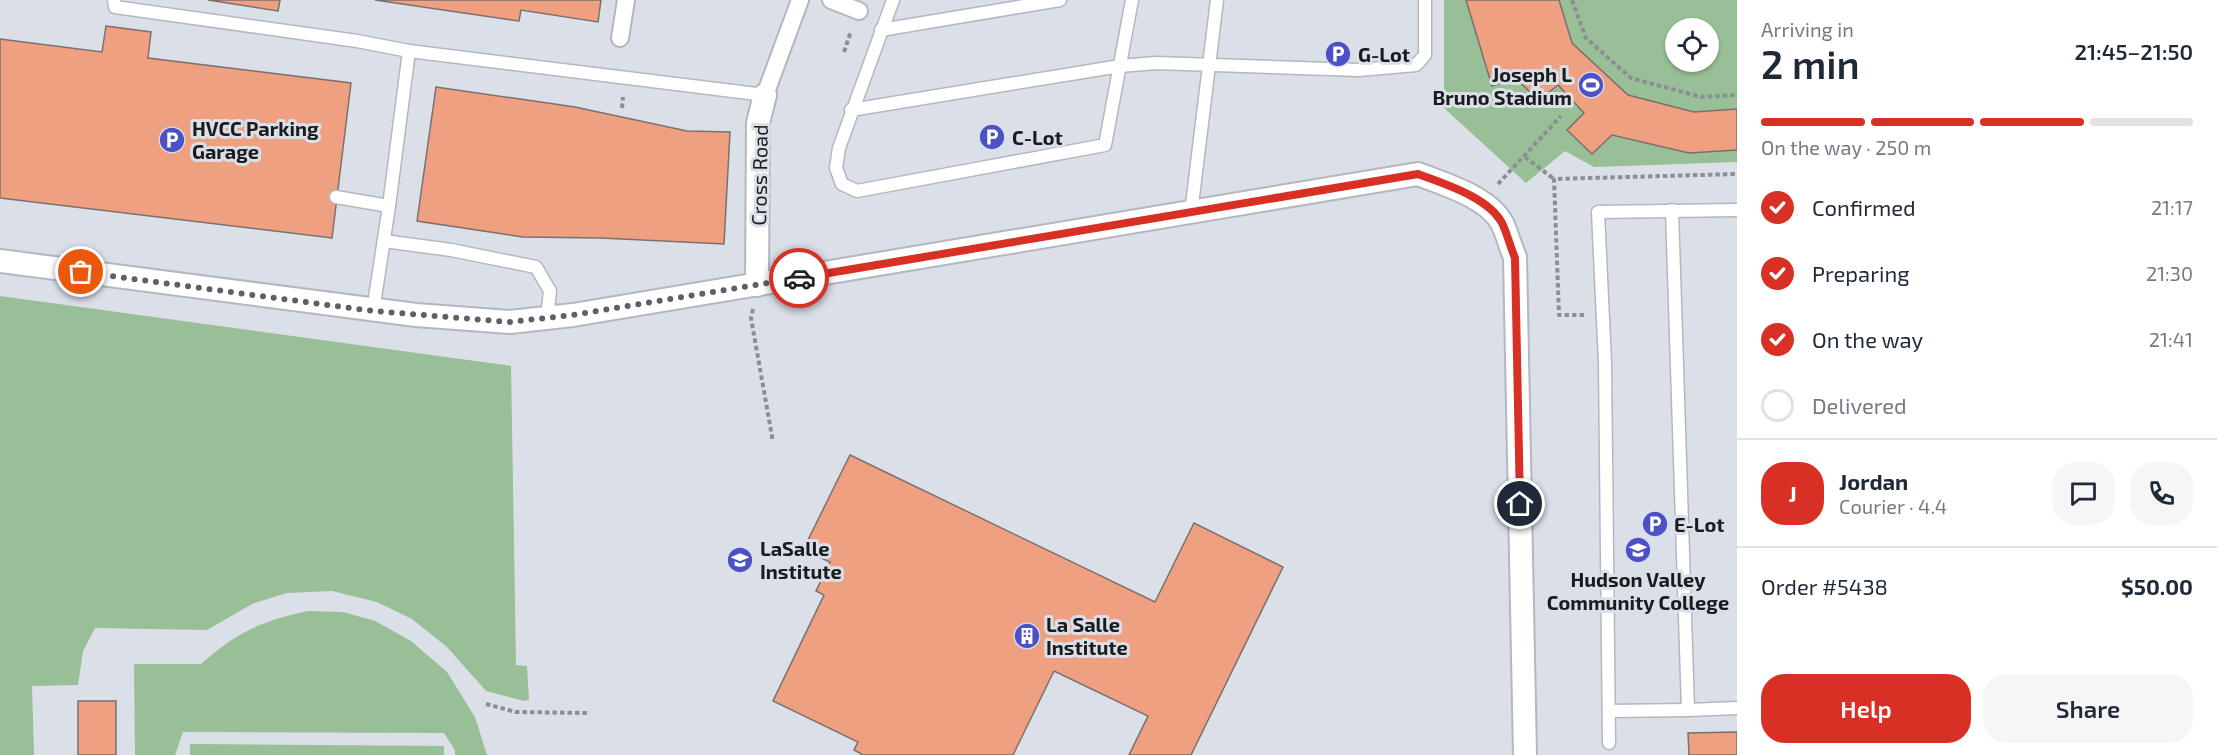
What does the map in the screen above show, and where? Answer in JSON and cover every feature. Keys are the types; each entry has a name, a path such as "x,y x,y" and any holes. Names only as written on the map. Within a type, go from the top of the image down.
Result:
{"street":[{"path":"620,38 626,0"},
{"name":"Cross Road","path":"757,285 758,123 765,95 800,0"},
{"path":"831,0 859,11"},
{"path":"0,261 373,311 510,322 757,285 1418,174 1460,190 1481,202 1501,221 1515,258 1525,755"}],"lane":[{"path":"114,0 115,7 357,41 408,51 765,95"},
{"path":"892,0 838,147 836,168 842,184 857,191 1105,145 1132,0"},
{"path":"881,30 1060,0"},
{"path":"1191,213 1217,0"},
{"path":"851,110 1120,66 1156,63 1359,70 1416,65 1425,55 1425,0"},
{"path":"373,311 389,206 408,51"},
{"path":"336,198 389,206"},
{"path":"1672,210 1688,710"},
{"path":"1609,743 1605,362 1598,212 1737,210"},
{"path":"384,241 451,250 536,267 550,291 547,318"},
{"path":"1609,711 1737,708"}],"path":[{"path":"1572,0 1586,38 1631,78 1701,97 1737,95"},
{"path":"1481,202 1561,116"},
{"path":"1525,157 1554,179"},
{"path":"757,285 751,318 772,441"},
{"path":"486,704 516,712 590,713"}],"green space":[{"name":"Joseph L Bruno Stadium","path":"1444,0 1737,0 1737,162 1594,167 1565,151 1526,183 1444,108"},
{"path":"0,296 511,366 516,665 527,666 529,700 524,701 486,691 447,647 412,619 377,602 332,591 287,593 252,604 207,630 95,628 83,651 78,685 32,686 34,755 0,755"},
{"path":"308,611 343,612 375,621 411,641 447,672 475,717 487,755 455,755 455,750 444,733 183,732 175,755 135,755 134,664 201,664 250,629"},
{"path":"190,744 444,746 444,755 190,755"}],"building":[{"path":"208,0 280,0 278,11"},
{"path":"375,0 601,0 598,22 521,10 519,21"},
{"path":"1466,0 1559,0 1572,43 1628,95 1694,112 1737,109 1737,150 1689,153 1612,135 1592,154 1567,130 1584,113 1558,85 1539,100 1515,78 1492,86"},
{"name":"HVCC Parking Garage","path":"106,26 151,32 148,58 351,83 332,238 0,198 0,39 102,52"},
{"path":"436,87 575,107 687,131 730,132 724,244 523,237 417,221"},
{"name":"La Salle Institute","path":"850,455 1155,602 1194,523 1283,567 1191,755 1129,755 1148,716 1054,671 1013,755 863,755 854,750 858,742 773,701 824,595 816,591 830,562 803,550"},
{"path":"78,701 116,701 116,755 78,755"},
{"path":"1737,732 1737,755 1689,755 1688,733"}],"way so far":[{"path":"81,272 373,311 510,322 573,315 799,278"}],"place":[{"name":"G-Lot","path":"1338,54"},
{"name":"Joseph L Bruno Stadium","path":"1591,85"},
{"name":"C-Lot","path":"992,137"},
{"name":"HVCC Parking Garage","path":"172,140"},
{"name":"E-Lot","path":"1655,524"},
{"name":"Hudson Valley Community College","path":"1638,550"},
{"name":"LaSalle Institute","path":"740,560"},
{"name":"La Salle Institute","path":"1027,636"}],"route":[{"path":"799,278 1418,174 1460,190 1481,202 1501,221 1515,258 1520,504"}]}
